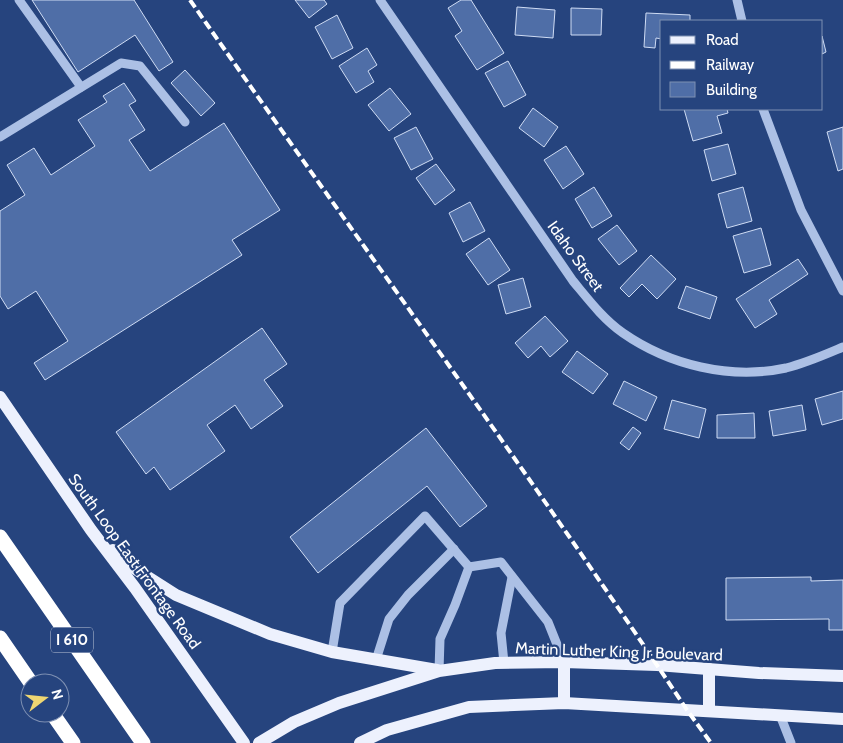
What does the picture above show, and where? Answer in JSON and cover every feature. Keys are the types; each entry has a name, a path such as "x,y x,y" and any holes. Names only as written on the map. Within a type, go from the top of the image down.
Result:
{"highway":[{"name":"I 610","path":"0,536 143,743"},
{"path":"0,638 24,673"},
{"path":"59,723 73,743"}],"main road":[{"name":"South Loop East Frontage Road","path":"0,397 91,530 135,588 244,743"},
{"path":"91,530 129,565 176,595 270,634 332,652 440,671"},
{"path":"564,662 564,704"},
{"name":"Martin Luther King Jr Boulevard","path":"259,743 294,722 339,703 440,671 504,663 564,662 657,665 759,673 843,676"},
{"path":"708,711 709,669"},
{"path":"360,743 387,730 469,707 564,704 843,719"}],"street":[{"path":"19,0 81,87"},
{"name":"Idaho Street","path":"380,0 573,281 597,310 622,332 655,352 690,365 722,370 752,371 785,368 843,347"},
{"path":"737,0 742,20"},
{"path":"0,137 121,63 140,66 185,122"},
{"path":"763,110 801,210 843,291"},
{"path":"332,652 340,603 425,516 469,567"},
{"path":"376,660 389,619 408,595 454,549"},
{"path":"469,567 500,562 548,622 564,662"},
{"path":"440,671 440,638 469,567"},
{"path":"504,663 501,633 512,577"},
{"path":"780,715 791,743"}],"building":[{"path":"32,0 134,0 173,62 159,71 135,35 78,72"},
{"path":"295,0 324,0 327,4 309,18"},
{"path":"461,0 471,0 504,53 477,70 455,36 462,31 448,8"},
{"path":"517,7 555,10 553,38 515,35"},
{"path":"571,8 602,9 601,35 571,35"},
{"path":"646,13 690,15 690,20 660,20 660,39 656,38 655,48 644,47"},
{"path":"337,15 353,48 332,59 315,27"},
{"path":"823,40 826,52 823,54"},
{"path":"367,48 377,65 368,71 374,82 356,93 339,66"},
{"path":"508,61 526,95 504,107 485,73"},
{"path":"185,70 215,103 201,116 171,83"},
{"path":"124,83 136,101 129,105 145,130 129,140 150,171 224,123 280,210 232,240 242,255 45,380 34,363 68,341 36,291 8,309 0,296 0,211 25,195 7,165 34,148 51,175 95,146 78,120 107,102 103,96"},
{"path":"390,88 411,114 389,131 368,105"},
{"path":"533,108 558,127 544,147 519,128"},
{"path":"684,110 727,110 728,113 717,116 722,133 693,141"},
{"path":"416,127 433,159 411,170 394,138"},
{"path":"843,127 843,169 838,171 827,132"},
{"path":"728,144 736,174 712,181 704,150"},
{"path":"566,146 584,174 563,189 544,160"},
{"path":"436,164 455,190 435,205 416,178"},
{"path":"594,187 612,216 592,228 575,199"},
{"path":"743,187 752,221 727,228 718,194"},
{"path":"470,202 485,231 463,242 449,213"},
{"path":"617,225 637,251 619,265 598,239"},
{"path":"761,228 771,265 744,273 733,236"},
{"path":"489,238 510,270 488,285 466,254"},
{"path":"651,255 676,279 657,299 642,284 629,297 620,288"},
{"path":"798,259 808,274 769,300 777,314 755,328 736,299"},
{"path":"523,278 531,307 506,314 498,285"},
{"path":"686,286 717,297 710,319 678,308"},
{"path":"545,316 568,341 550,357 541,346 528,358 515,343"},
{"path":"262,328 287,364 264,380 283,406 251,429 235,405 207,425 225,451 170,490 154,467 146,474 116,432"},
{"path":"577,351 608,374 593,394 562,372"},
{"path":"624,381 657,397 646,421 613,404"},
{"path":"843,391 843,419 822,425 815,399"},
{"path":"672,400 706,409 699,438 664,429"},
{"path":"802,405 806,430 773,436 769,411"},
{"path":"754,413 755,438 717,438 717,415"},
{"path":"633,427 641,433 629,450 620,443"},
{"path":"426,428 487,506 460,527 427,486 318,573 290,537"},
{"path":"811,577 811,581 843,580 843,630 829,630 829,619 726,620 726,578"}],"railway":[{"path":"190,0 503,442 711,743"}]}
